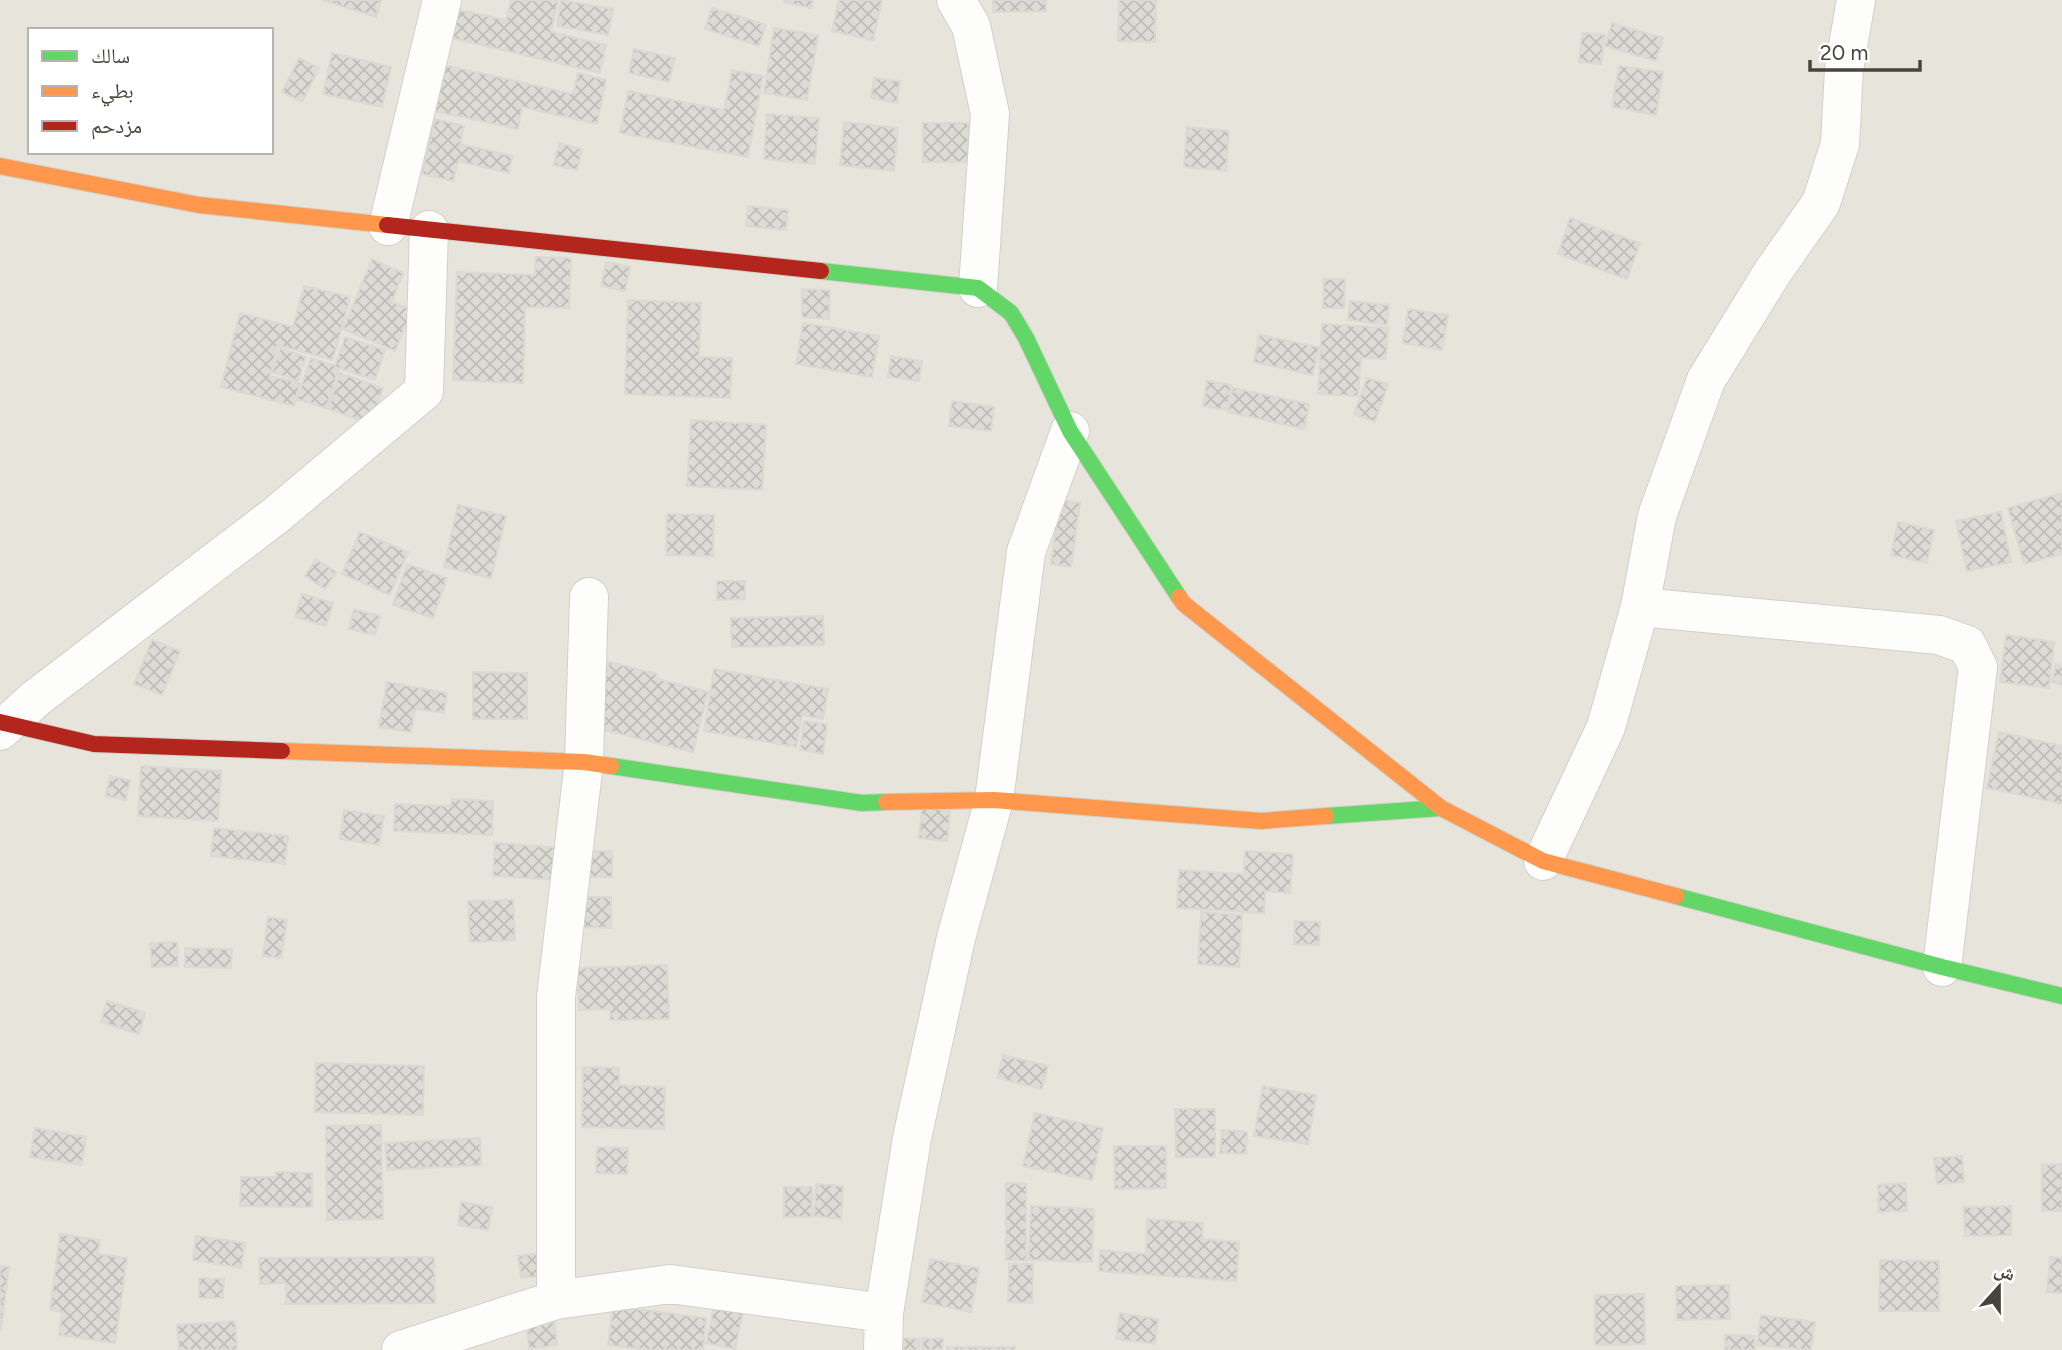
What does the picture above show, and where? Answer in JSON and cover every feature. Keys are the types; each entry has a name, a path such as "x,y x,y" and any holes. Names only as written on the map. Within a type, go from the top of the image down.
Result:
{"street":[{"path":"388,226 442,0"},
{"path":"956,0 971,26 990,114 978,288"},
{"path":"1543,861 1606,727 1640,607 1657,516 1706,380 1772,273 1821,203 1840,144 1844,69 1856,0"},
{"path":"0,166 199,205 978,288 1011,313 1026,338 1070,431 1184,604 1441,808 1543,861 1942,967 2062,996"},
{"path":"3,725 275,516 424,391 429,230"},
{"path":"883,1350 884,1312 912,1138 956,938 994,800 1026,552 1070,431"},
{"path":"556,1300 556,997 583,762 589,597"},
{"path":"1640,607 1939,635 1967,645 1978,667 1942,967"},
{"path":"3,725 94,744 583,762 862,803 994,800 1261,821 1441,808"},
{"path":"401,1350 556,1300 670,1284 884,1312"}],"shaded area":[{"path":"0,0 2062,0 2062,1350 0,1350"}],"building":[{"path":"322,0 381,0 376,17"},
{"path":"511,0 558,0 551,32 606,45 600,73 452,38 459,10 506,20"},
{"path":"561,0 613,9 608,35 557,26"},
{"path":"813,0 811,8 784,2"},
{"path":"839,0 882,0 873,40 832,31"},
{"path":"993,0 1046,0 1046,11 993,12"},
{"path":"1119,0 1156,0 1155,42 1118,41"},
{"path":"712,8 766,25 759,46 705,29"},
{"path":"1612,23 1663,38 1656,61 1605,46"},
{"path":"774,28 818,35 807,100 764,93"},
{"path":"1582,33 1605,35 1601,64 1579,62"},
{"path":"634,49 675,58 669,82 629,73"},
{"path":"332,53 391,67 382,107 323,94"},
{"path":"299,58 319,68 302,102 282,92"},
{"path":"444,65 573,94 578,73 606,80 597,124 522,107 518,129 434,111"},
{"path":"1619,66 1663,72 1656,115 1612,107"},
{"path":"732,70 763,76 748,157 620,133 628,91 724,110"},
{"path":"874,78 900,81 897,103 871,98"},
{"path":"767,114 819,118 815,164 764,159"},
{"path":"435,119 464,126 460,144 512,156 509,173 458,161 453,181 422,174"},
{"path":"844,122 898,128 894,171 840,165"},
{"path":"923,123 968,123 968,162 923,162"},
{"path":"1187,127 1229,131 1226,171 1184,167"},
{"path":"559,143 582,149 577,170 554,165"},
{"path":"748,206 788,210 786,230 746,226"},
{"path":"1570,218 1640,243 1627,279 1558,254"},
{"path":"536,257 571,258 569,308 525,307 523,383 453,380 457,272 535,275"},
{"path":"372,259 403,273 392,302 412,310 395,351 343,329"},
{"path":"606,262 630,267 625,291 601,286"},
{"path":"1324,279 1345,279 1344,308 1323,308"},
{"path":"304,286 350,297 333,360 277,345 270,376 300,383 294,406 221,387 240,313 293,327"},
{"path":"802,289 830,290 829,319 802,317"},
{"path":"628,300 701,303 699,357 732,358 730,398 625,394"},
{"path":"1350,301 1389,305 1387,325 1348,320"},
{"path":"1408,309 1448,315 1442,350 1403,343"},
{"path":"803,323 879,336 872,377 796,364"},
{"path":"1322,324 1388,328 1386,359 1361,358 1358,396 1318,394"},
{"path":"1259,335 1319,347 1313,375 1254,362"},
{"path":"345,337 385,350 375,380 339,368 326,408 297,399 311,358 335,366"},
{"path":"280,348 306,357 298,381 272,372"},
{"path":"891,356 922,361 919,381 888,377"},
{"path":"340,373 383,388 371,424 328,409"},
{"path":"1367,378 1388,384 1375,422 1354,414"},
{"path":"1207,381 1231,385 1227,410 1203,406"},
{"path":"1233,388 1309,404 1304,429 1228,412"},
{"path":"952,401 994,407 991,431 949,426"},
{"path":"691,420 766,425 762,490 687,486"},
{"path":"2062,493 2062,554 2024,564 2008,508"},
{"path":"1060,500 1080,503 1071,567 1051,564"},
{"path":"458,505 506,516 491,578 444,567"},
{"path":"2001,512 2011,562 1967,571 1956,521"},
{"path":"667,514 714,515 713,556 666,555"},
{"path":"1898,522 1934,530 1927,563 1891,555"},
{"path":"360,532 408,552 390,595 342,574"},
{"path":"316,559 336,572 325,589 305,576"},
{"path":"407,564 447,578 433,618 393,605"},
{"path":"717,581 745,581 745,599 717,600"},
{"path":"302,594 333,603 326,626 295,617"},
{"path":"354,609 380,616 375,635 349,629"},
{"path":"823,616 824,645 732,647 731,618"},
{"path":"2006,635 2054,642 2049,688 2000,682"},
{"path":"152,640 180,651 162,695 134,684"},
{"path":"609,662 657,674 655,678 708,692 693,752 592,727"},
{"path":"2056,664 2062,666 2062,685 2052,682"},
{"path":"714,669 828,689 823,719 802,715 796,747 704,731"},
{"path":"473,672 527,673 527,719 473,719"},
{"path":"387,682 447,693 444,713 415,709 411,732 379,727"},
{"path":"804,721 827,724 823,754 800,750"},
{"path":"1999,732 2062,746 2062,804 1987,788"},
{"path":"141,766 221,771 218,821 138,816"},
{"path":"110,776 130,780 126,800 106,796"},
{"path":"452,799 493,801 492,835 394,831 395,804 451,806"},
{"path":"922,808 950,810 947,841 919,838"},
{"path":"344,810 384,816 379,845 340,839"},
{"path":"214,828 288,836 285,864 211,856"},
{"path":"495,843 563,848 561,880 493,876"},
{"path":"586,851 612,851 612,877 586,877"},
{"path":"1245,851 1293,854 1290,893 1265,891 1264,913 1177,908 1179,870 1244,874"},
{"path":"578,897 611,897 611,928 578,927"},
{"path":"513,900 515,940 470,942 468,901"},
{"path":"1201,912 1242,915 1239,967 1198,964"},
{"path":"268,917 287,920 281,958 263,956"},
{"path":"1295,921 1320,922 1319,945 1294,944"},
{"path":"177,942 178,966 152,967 150,943"},
{"path":"185,948 232,949 231,968 185,967"},
{"path":"667,965 669,1019 610,1020 610,1009 579,1010 578,968"},
{"path":"107,1001 145,1013 139,1034 101,1022"},
{"path":"1003,1055 1048,1066 1042,1089 997,1078"},
{"path":"316,1063 424,1066 423,1115 315,1112"},
{"path":"583,1067 619,1068 619,1085 665,1087 664,1129 582,1127"},
{"path":"1263,1086 1316,1095 1308,1144 1254,1136"},
{"path":"1175,1109 1215,1109 1215,1157 1176,1157"},
{"path":"1035,1113 1103,1128 1092,1180 1023,1166"},
{"path":"381,1125 383,1219 327,1220 326,1126"},
{"path":"35,1128 86,1137 82,1165 30,1157"},
{"path":"1222,1130 1247,1132 1246,1154 1220,1153"},
{"path":"480,1138 481,1165 387,1170 385,1143"},
{"path":"1114,1146 1166,1146 1166,1188 1115,1189"},
{"path":"597,1147 628,1148 627,1174 596,1173"},
{"path":"1962,1156 1964,1182 1937,1184 1934,1158"},
{"path":"2062,1164 2062,1211 2042,1211 2042,1165"},
{"path":"276,1172 312,1173 312,1207 240,1206 241,1177 276,1177"},
{"path":"1006,1183 1026,1184 1026,1261 1006,1260"},
{"path":"1906,1183 1907,1211 1879,1212 1878,1185"},
{"path":"816,1184 843,1186 841,1219 814,1216"},
{"path":"784,1187 812,1187 812,1217 784,1217"},
{"path":"461,1202 492,1207 488,1230 458,1225"},
{"path":"1031,1206 1094,1209 1092,1262 1028,1260"},
{"path":"2011,1206 2011,1235 1965,1236 1964,1207"},
{"path":"1147,1219 1203,1223 1202,1239 1239,1242 1236,1281 1099,1271 1100,1250 1146,1254"},
{"path":"60,1234 100,1240 98,1254 127,1258 115,1343 59,1335 62,1312 50,1310"},
{"path":"196,1236 245,1243 241,1268 193,1260"},
{"path":"546,1252 549,1275 521,1278 518,1256"},
{"path":"434,1257 435,1303 286,1304 286,1283 260,1284 259,1258"},
{"path":"2050,1257 2062,1258 2062,1293 2047,1292"},
{"path":"930,1259 979,1268 971,1312 922,1302"},
{"path":"1880,1260 1939,1261 1939,1311 1879,1311"},
{"path":"1009,1264 1033,1264 1032,1303 1008,1302"},
{"path":"0,1266 9,1267 1,1330 0,1330"},
{"path":"199,1278 224,1279 223,1298 199,1298"},
{"path":"1729,1285 1730,1319 1677,1320 1676,1286"},
{"path":"1644,1294 1645,1344 1595,1345 1595,1295"},
{"path":"716,1297 745,1302 735,1349 706,1343"},
{"path":"613,1306 706,1318 703,1350 649,1350 608,1345"},
{"path":"1120,1313 1158,1319 1155,1344 1116,1339"},
{"path":"1761,1315 1815,1322 1811,1350 1757,1345"},
{"path":"235,1321 237,1350 179,1350 177,1325"},
{"path":"554,1322 557,1345 529,1349 527,1326"},
{"path":"1725,1335 1755,1336 1755,1350 1725,1350"},
{"path":"895,1338 920,1339 919,1350 894,1350"},
{"path":"923,1338 943,1339 942,1350 922,1350"},
{"path":"947,1347 1015,1347 1015,1350 947,1350"}],"traffic: fast":[{"path":"821,271 978,288 1011,313 1026,338 1070,431 1179,597"},
{"path":"611,766 862,803 886,802"},
{"path":"1326,816 1441,808"},
{"path":"1676,896 2062,996"}],"traffic: slow":[{"path":"0,166 199,205 387,225"},
{"path":"1179,597 1184,604 1441,808 1543,861 1676,896"},
{"path":"282,751 584,762 611,766"},
{"path":"886,802 994,800 1261,821 1326,816"}],"traffic: jam":[{"path":"387,225 821,271"},
{"path":"0,722 94,744 282,751"}]}
